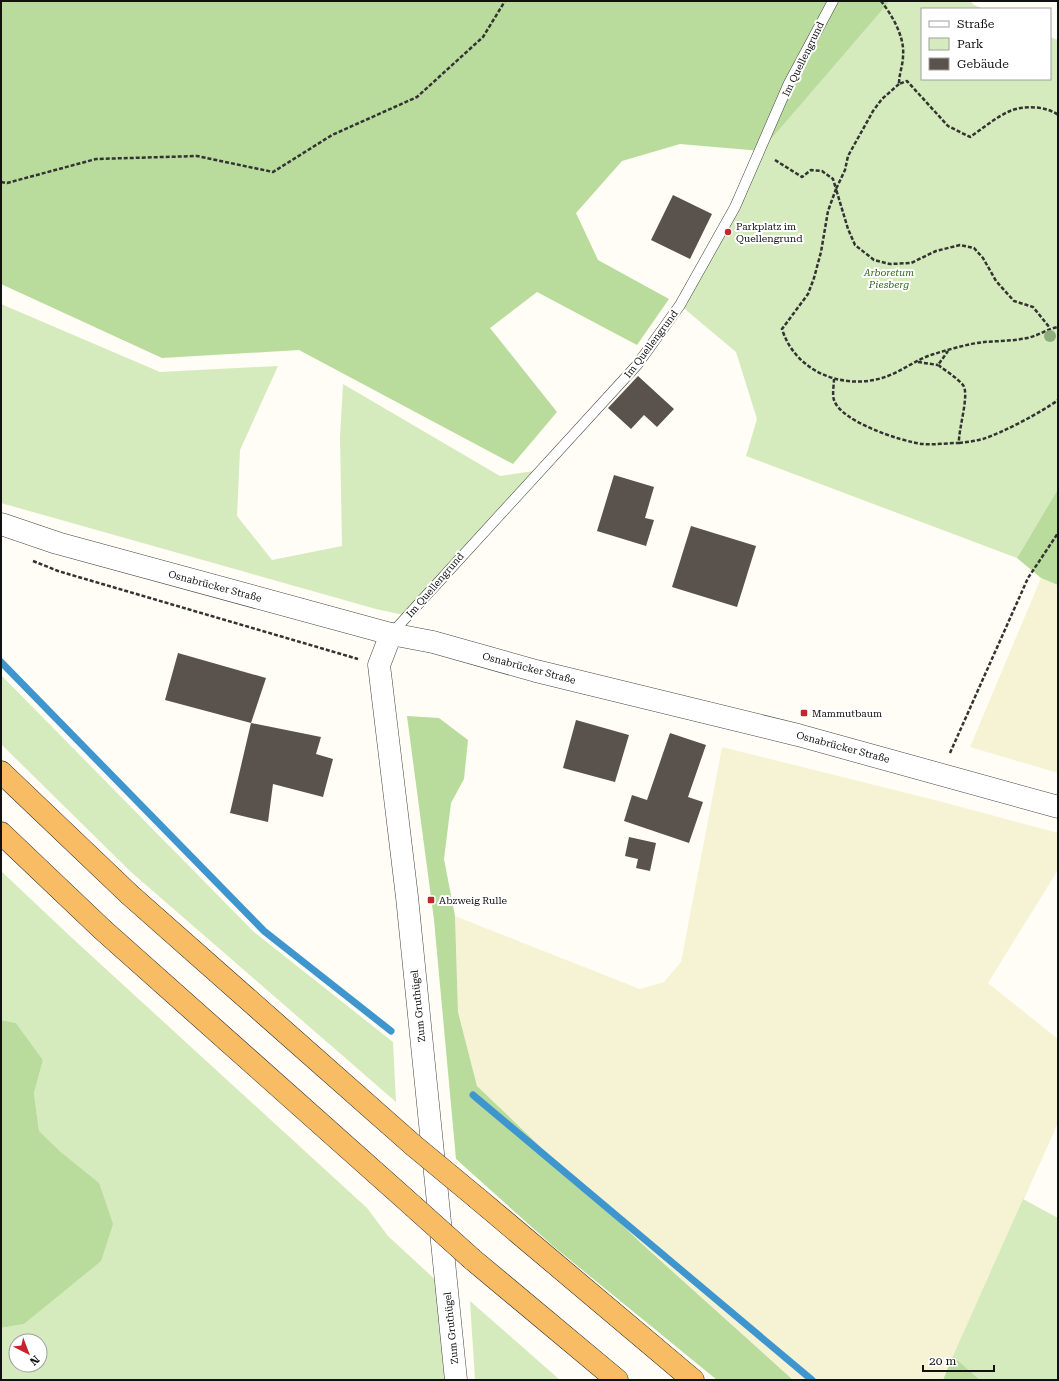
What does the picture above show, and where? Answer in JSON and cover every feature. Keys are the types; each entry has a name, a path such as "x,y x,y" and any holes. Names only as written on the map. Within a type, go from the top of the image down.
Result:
{"highway":[{"path":"1,772 130,895 412,1145 693,1380"},
{"path":"1,833 103,930 472,1259 617,1380"}],"street":[{"name":"Osnabrücker Straße","path":"1,524 57,543 391,634 433,642 618,692 798,735 1058,807"},
{"name":"Zum Gruthügel","path":"391,634 379,665 407,897 456,1380"}],"lane":[{"name":"Im Quellengrund","path":"391,634 637,365 680,305 735,208 761,151 789,83 833,1"}],"path":[{"path":"1,182 7,183 96,159 197,156 273,172 332,135 417,97 483,37 505,1"},
{"path":"881,1 894,22 901,40 904,55 899,84"},
{"path":"1058,115 1043,108 1034,107 1010,110 970,137 948,126 907,81 899,84 882,99 873,111 848,156 845,170 828,211 821,252 808,294 782,329 786,340 799,358 816,372 834,378 856,382 882,378 932,354 983,342 1027,338 1050,328 1058,327"},
{"path":"761,151 802,177 811,170 822,171 833,179 848,229 855,245 874,260 890,264 911,263 942,249 960,245 974,248 983,258 996,281 1014,301 1033,307 1050,328"},
{"path":"938,365 948,350"},
{"path":"917,362 938,365 964,386 966,397 958,433 958,443"},
{"path":"834,378 833,399 837,406 851,418 880,433 922,444 958,443 982,439 998,433 1049,407 1058,400"},
{"path":"942,775 1028,578 1058,533"},
{"path":"29,560 58,571 379,665"}],"shaded area":[{"path":"1041,578 1058,585 1058,773 970,747"},
{"path":"722,747 935,800 1058,833 1058,870 988,983 1058,1039 1058,1123 943,1380 793,1380 626,1229 477,1086 458,1012 455,916 640,989 664,982 681,962"}],"green space":[{"path":"1,1 890,1 761,151 680,144 622,161 576,213 598,260 669,299 637,345 537,292 490,328 557,412 513,464 299,350 162,358 1,284"},
{"name":"Arboretum Piesberg","path":"890,1 970,1 974,5 982,8 921,8 921,80 1051,80 1051,37 1058,40 1058,489 1017,558 746,456 757,419 736,352 680,305 761,151"},
{"path":"1,304 160,372 278,366 240,450 237,516 272,560 342,546 340,437 343,384 500,476 541,470 408,616 376,609 1,503"},
{"path":"1058,489 1058,585 1041,578 1017,558"},
{"path":"1,675 254,932 393,1042 396,1102 131,872 1,744"},
{"path":"407,716 439,718 468,740 464,779 451,803 444,859 455,916 458,1012 477,1086 641,1243 793,1380 717,1380 553,1246 456,1159 434,920"},
{"path":"1,871 367,1208 388,1236 440,1284 446,1380 1,1380 1,1328 24,1324 66,1289 63,1154 39,1131 34,1093 43,1060 16,1023 1,1020"},
{"path":"1,1020 16,1023 43,1060 34,1093 39,1131 63,1154 99,1183 113,1224 101,1261 24,1324 1,1328"},
{"path":"1023,1199 1058,1218 1058,1380 980,1380 953,1356"},
{"path":"470,1301 560,1380 475,1380"},
{"path":"953,1356 980,1380 943,1380"}],"building":[{"path":"673,195 712,214 690,259 651,240"},
{"path":"638,376 674,409 657,427 644,415 631,429 608,408"},
{"path":"614,475 654,487 645,518 654,520 646,546 597,531"},
{"path":"691,526 756,546 737,607 672,587"},
{"path":"178,653 266,678 251,723 165,700"},
{"path":"576,720 629,735 615,782 563,768"},
{"path":"251,723 321,737 316,754 333,759 323,797 273,784 268,822 230,813"},
{"path":"670,733 706,745 688,797 703,802 689,843 624,821 632,795 647,800"},
{"path":"629,837 656,843 650,871 636,868 638,859 625,856"}],"waterway":[{"path":"1,662 264,931 391,1031"},
{"path":"473,1095 812,1380"}],"place":[{"name":"Parkplatz im Quellengrund","path":"728,232"},
{"name":"Mammutbaum","path":"804,713"},
{"name":"Abzweig Rulle","path":"431,900"}]}
